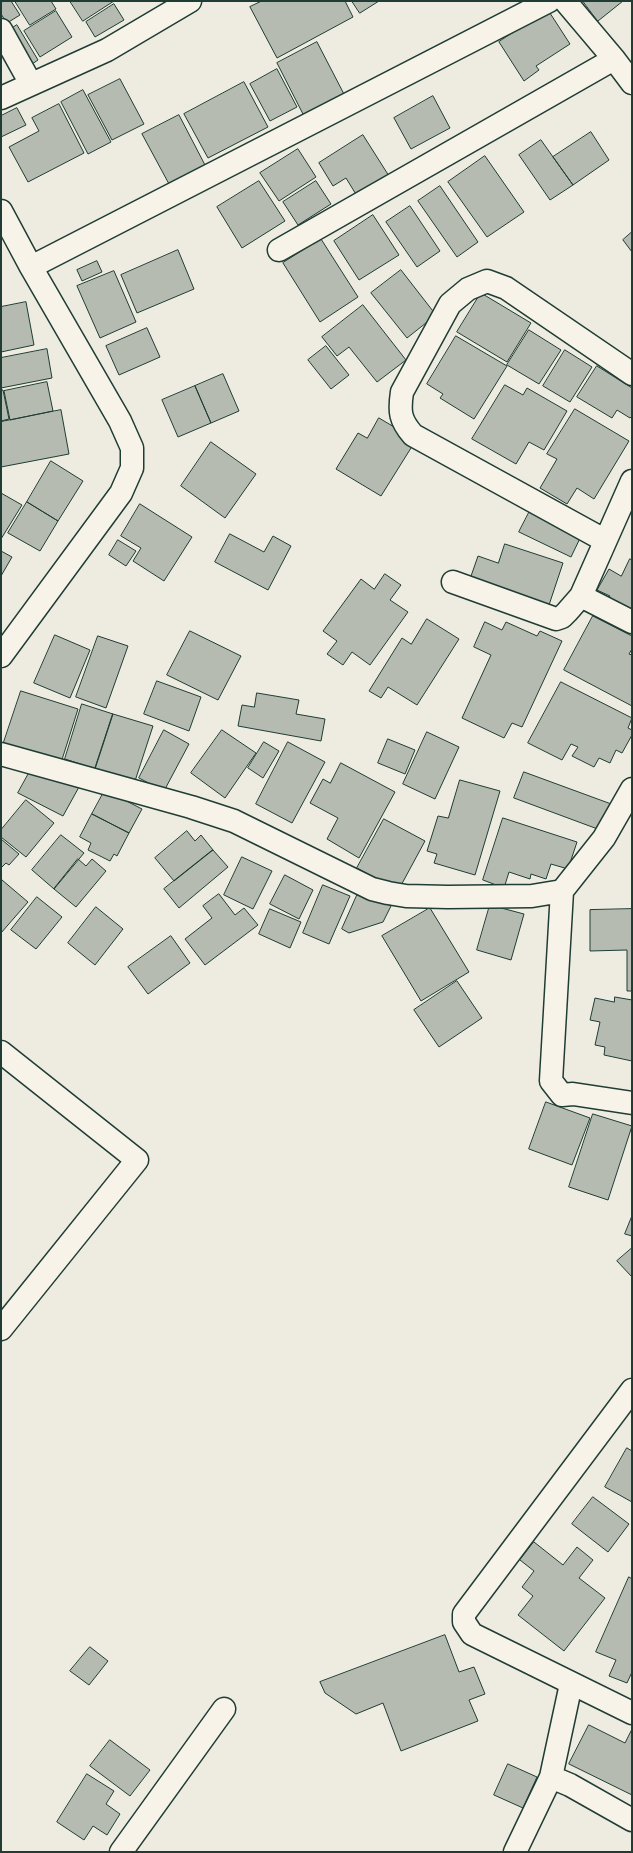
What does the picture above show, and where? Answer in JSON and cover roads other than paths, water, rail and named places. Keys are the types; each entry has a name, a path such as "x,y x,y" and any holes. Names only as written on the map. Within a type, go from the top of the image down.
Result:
{"street":[{"path":"1,98 107,50 190,1"},
{"path":"31,267 548,1"},
{"path":"565,1 614,59 632,83"},
{"path":"1,30 31,84"},
{"path":"279,250 614,59"},
{"path":"1,211 31,267 120,421 132,448 132,468 121,493 1,656"},
{"path":"604,540 413,435 403,424 400,408 402,392 450,304 468,289 487,281 506,288 632,374"},
{"path":"453,582 556,618 562,617 581,596 604,540 632,481"},
{"path":"581,596 632,622"},
{"path":"1,754 184,804 234,821 372,889 388,893 406,896 471,897 532,896 562,891"},
{"path":"632,790 604,838 562,891 551,1081 562,1095 573,1094 632,1103"},
{"path":"1,1052 137,1160 1,1329"},
{"path":"632,1390 464,1614 464,1622 472,1634 632,1713"},
{"path":"515,1852 551,1777 571,1684"},
{"path":"121,1852 224,1709"},
{"path":"551,1777 570,1785 632,1820"}]}
